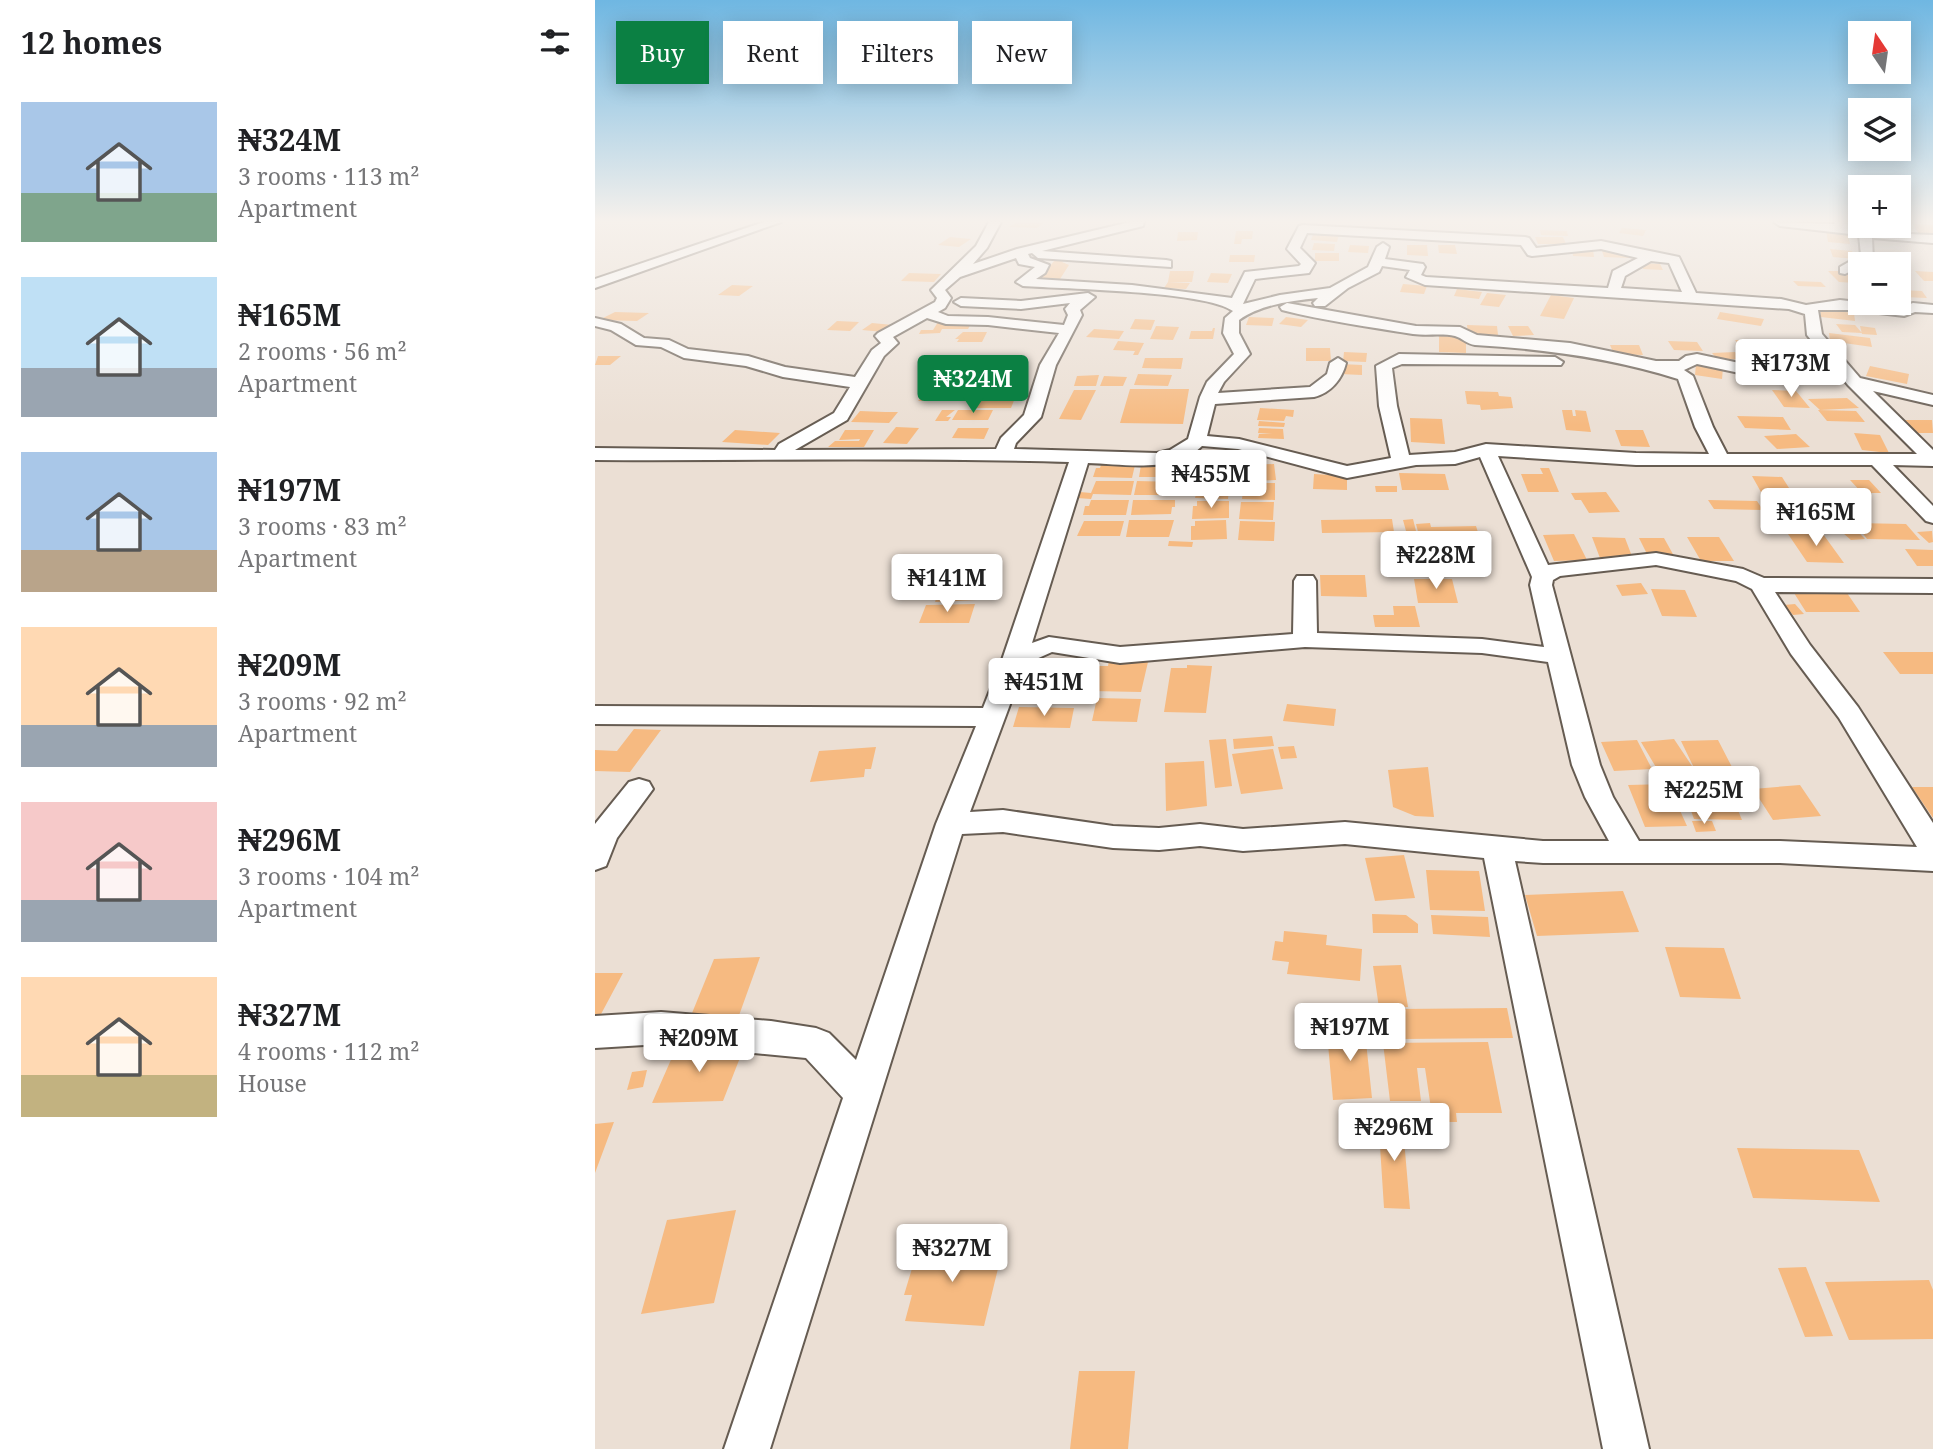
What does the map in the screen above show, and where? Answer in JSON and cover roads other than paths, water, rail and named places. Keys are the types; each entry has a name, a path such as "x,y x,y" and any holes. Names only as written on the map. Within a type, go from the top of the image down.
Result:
{"street":[{"path":"938,290 944,301"},
{"path":"1138,290 1221,299 1238,308 1333,292"},
{"path":"595,454 873,456 949,453 1157,459 1175,456 1190,450 1197,440 1208,399 1219,377 1242,354 1231,333 1232,318 1245,290"},
{"path":"1311,310 1337,290"},
{"path":"1554,290 1691,296 1786,304 1808,309 1812,312 1815,335 1831,355 1854,382 1933,460"},
{"path":"1688,290 1691,296"},
{"path":"786,455 783,451 785,449 841,416 878,354 890,343 883,336 944,301 1021,305 1088,297 1072,309 1075,315 1048,365 1032,418 1007,442 1004,455"},
{"path":"1262,305 1311,310 1416,330 1460,332 1474,340 1489,338 1528,345 1570,348 1628,363 1655,366 1685,376 1704,426 1721,459"},
{"path":"1808,309 1830,305 1904,312 1913,307 1933,309"},
{"path":"927,313 946,320 988,321 1069,330"},
{"path":"595,322 616,327 641,342 664,343 684,354 748,360 783,372 860,383"},
{"path":"1401,462 1388,406 1384,366 1399,359 1683,366 1692,359 1697,359 1749,370 1754,368 1747,356 1750,353 1831,355"},
{"path":"1208,399 1314,391 1335,376 1338,363"},
{"path":"1854,382 1933,400"},
{"path":"1197,440 1239,444 1347,472 1401,462 1455,458 1486,450 1636,459 1933,460"},
{"path":"1486,450 1543,577 1541,585 1586,765 1599,797 1630,852"},
{"path":"747,1449 951,824 1014,660 1080,458"},
{"path":"1877,460 1933,517"},
{"path":"1543,577 1555,570 1656,559 1743,576 1760,585 1933,586"},
{"path":"1305,580 1305,640"},
{"path":"1760,585 1800,649 1849,713 1933,847"},
{"path":"1014,660 1049,644 1120,655 1305,640 1482,646 1559,656"},
{"path":"595,715 993,717"},
{"path":"595,858 604,834 639,789"},
{"path":"951,824 1003,821 1113,837 1159,839 1200,835 1243,840 1345,833 1497,849 1780,852 1933,859"},
{"path":"1497,849 1626,1449"},
{"path":"595,1032 684,1030 771,1037 816,1044 862,1092"}]}
